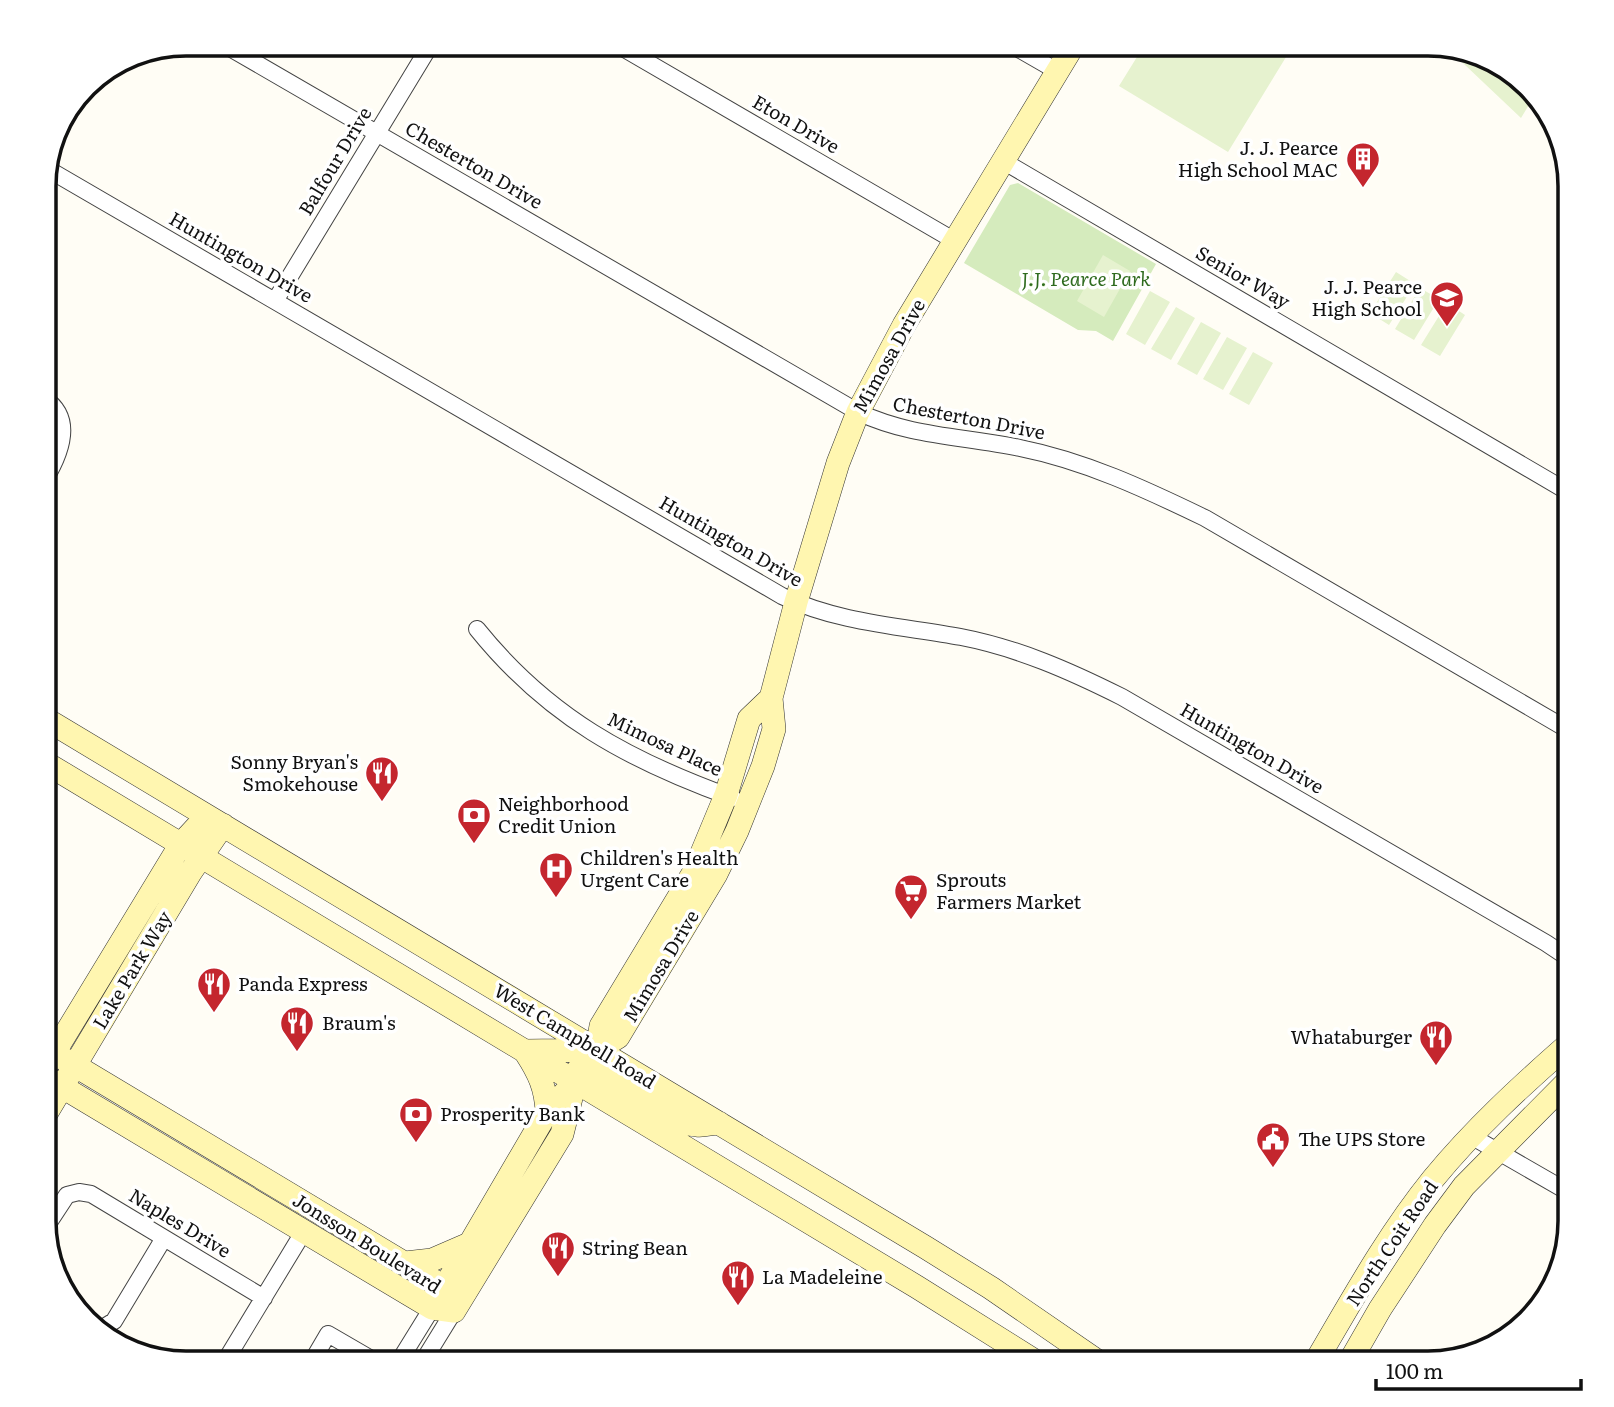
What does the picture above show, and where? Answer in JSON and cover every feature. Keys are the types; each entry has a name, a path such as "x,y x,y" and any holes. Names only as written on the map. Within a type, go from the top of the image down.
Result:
{"street":[{"name":"Chesterton Drive","path":"244,56 858,412 915,432 1010,446 1062,458 1146,489 1205,517 1558,724"},
{"name":"Balfour Drive","path":"275,301 424,56"},
{"name":"Eton Drive","path":"636,56 955,241"},
{"path":"1031,56 1057,71"},
{"name":"Mimosa Drive","path":"580,1044 618,1037 727,852 749,804 775,729 771,698 796,602 838,463 858,412 887,355 1066,56"},
{"name":"Senior Way","path":"1003,161 1558,486"},
{"name":"Huntington Drive","path":"56,174 796,602 856,621 962,637 999,646 1077,674 1134,704 1558,951"},
{"path":"56,411 63,435 56,458"},
{"name":"Mimosa Place","path":"477,629 503,661 577,724 659,769 749,804"},
{"name":"Mimosa Drive","path":"580,1044 601,1026 694,872 726,795 749,719 771,698"},
{"name":"West Campbell Road","path":"56,725 380,919 580,1044 719,1123 934,1253 1082,1351"},
{"name":"West Campbell Road","path":"56,769 524,1051 586,1080 609,1082 663,1114 681,1121 698,1125 719,1123"},
{"name":"Lake Park Way","path":"56,1042 181,844 215,821"},
{"name":"Lake Park Way","path":"56,1079 74,1065 201,856 215,821"},
{"path":"673,908 696,908"},
{"path":"335,936 359,930 380,919"},
{"path":"371,958 379,952 395,947 421,944"},
{"path":"547,1112 546,1092 539,1073 524,1051 580,1044 578,1068 586,1080 611,1102"},
{"name":"North Coit Road","path":"1322,1351 1376,1259 1434,1177 1515,1092 1558,1054"},
{"name":"Jonsson Boulevard","path":"56,1059 74,1065 444,1287 443,1309 304,1231 56,1083"},
{"path":"444,1287 547,1112 586,1080"},
{"path":"408,1351 443,1309 514,1212 562,1134 586,1080"},
{"name":"North Coit Road","path":"1356,1351 1435,1225 1464,1186 1558,1091"},
{"path":"562,1134 588,1108 611,1102"},
{"name":"West Campbell Road","path":"611,1102 1019,1351"},
{"path":"56,1115 98,1108"},
{"path":"1472,1136 1558,1186"},
{"path":"240,1193 253,1172"},
{"name":"Naples Drive","path":"56,1210 73,1192 91,1194 264,1298"},
{"path":"498,1195 514,1212"},
{"path":"1380,1309 1374,1296 1409,1228 1412,1207"},
{"path":"231,1351 304,1231"},
{"path":"107,1324 114,1321 164,1238"},
{"path":"405,1263 432,1260 469,1244"},
{"path":"917,1287 934,1253"},
{"path":"427,1351 443,1309"},
{"path":"318,1351 328,1334 357,1351"}],"green space":[{"path":"1138,56 1287,56 1228,152 1119,86"},
{"path":"1459,59 1486,69 1514,88 1529,105 1521,118"},
{"name":"J.J. Pearce Park","path":"1018,183 1156,264 1113,341 1096,331 1078,330 964,263 1010,185"},
{"path":"1103,255 1130,271 1104,317 1077,301"},
{"path":"1396,272 1415,284 1389,325 1370,313"},
{"path":"1420,288 1439,299 1414,340 1395,329"},
{"path":"1150,291 1170,302 1145,345 1126,334"},
{"path":"1447,303 1465,315 1440,356 1421,345"},
{"path":"1176,307 1195,318 1171,360 1151,349"},
{"path":"1201,322 1221,333 1197,375 1177,364"},
{"path":"1227,337 1247,348 1223,390 1203,379"},
{"path":"1253,352 1273,363 1249,405 1229,394"}],"place":[{"name":"J. J. Pearce High School MAC","path":"1363,189"},
{"name":"J. J. Pearce High School","path":"1447,328"},
{"name":"Sonny Bryan's Smokehouse","path":"382,803"},
{"name":"Neighborhood Credit Union","path":"474,845"},
{"name":"Children's Health Urgent Care","path":"556,899"},
{"name":"Sprouts Farmers Market","path":"911,921"},
{"name":"Panda Express","path":"214,1014"},
{"name":"Braum's","path":"297,1053"},
{"name":"Whataburger","path":"1436,1067"},
{"name":"Prosperity Bank","path":"416,1144"},
{"name":"The UPS Store","path":"1273,1169"},
{"name":"String Bean","path":"558,1278"},
{"name":"La Madeleine","path":"738,1307"}]}
